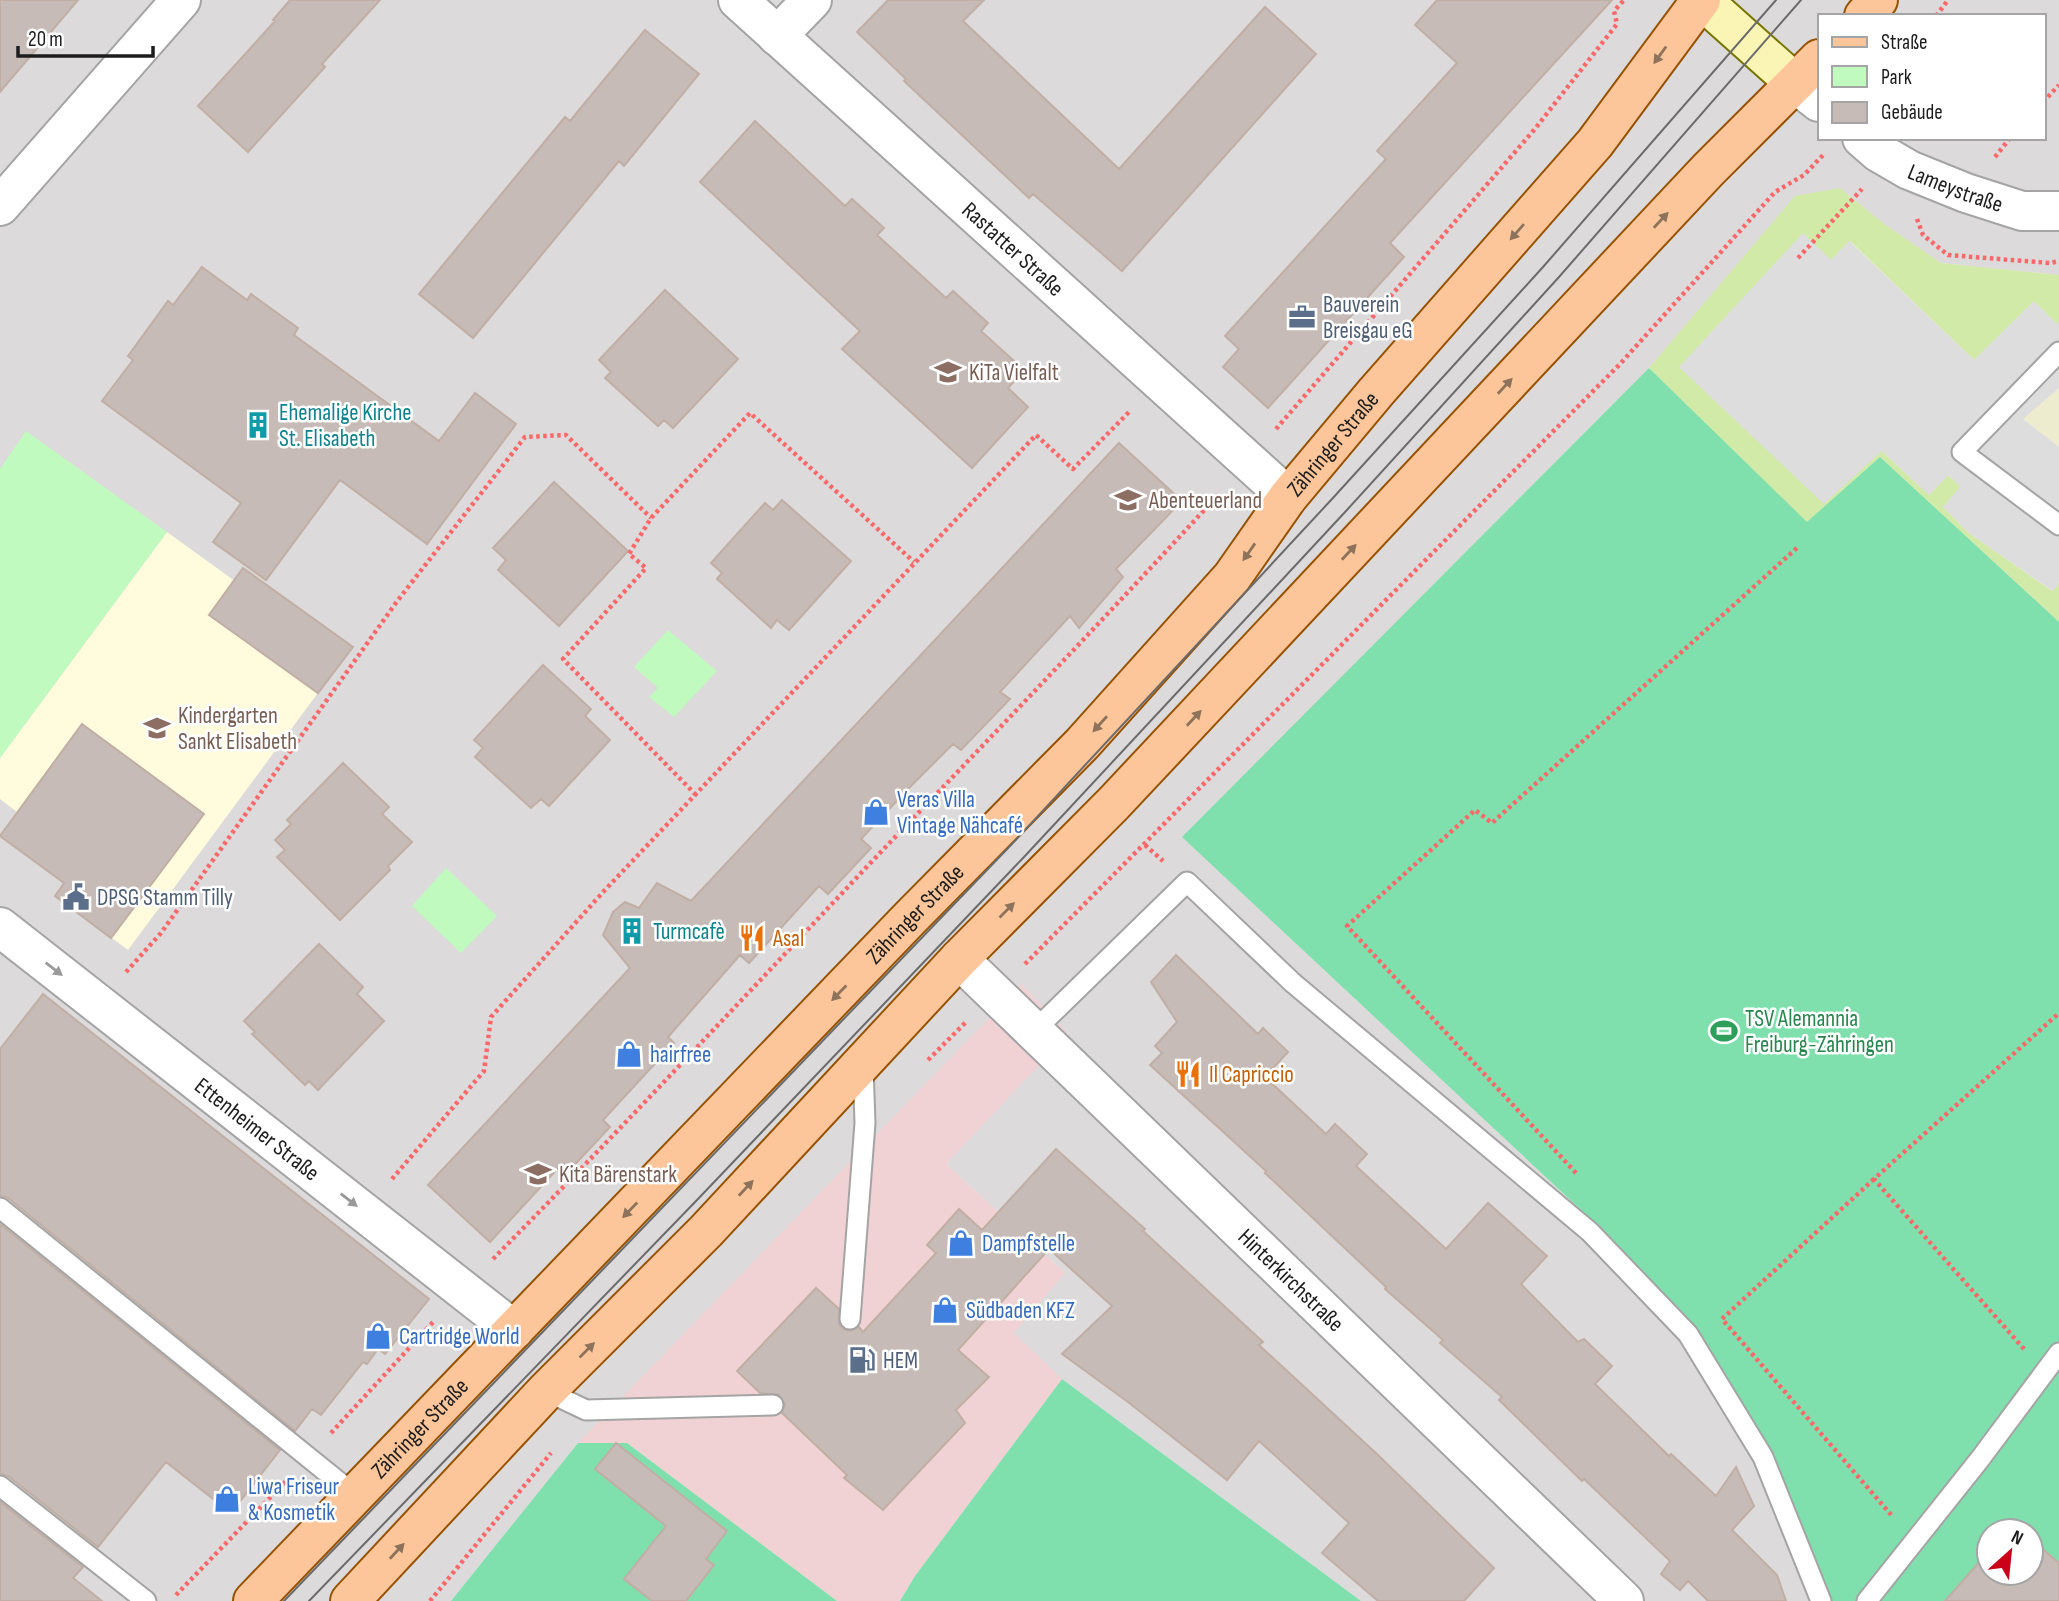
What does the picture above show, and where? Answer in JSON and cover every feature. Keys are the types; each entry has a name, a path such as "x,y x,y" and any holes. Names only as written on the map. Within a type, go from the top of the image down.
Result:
{"main road":[{"name":"Zähringer Straße","path":"253,1601 1082,744 1232,577 1289,497 1376,392 1595,143 1701,0"},
{"path":"1866,14 1878,0"},
{"path":"350,1601 546,1391 706,1231 959,959 1114,803 1689,190 1811,81"}],"street":[{"path":"0,206 181,0"},
{"name":"Rastatter Straße","path":"738,0 1289,497"},
{"path":"777,36 812,0"},
{"path":"1701,0 1811,81"},
{"name":"Lameystraße","path":"1861,148 1966,193 2022,211 2059,211"},
{"name":"Ettenheimer Straße","path":"0,927 514,1330"},
{"name":"Hinterkirchstraße","path":"959,959 1624,1601"}],"lane":[{"path":"2059,352 1962,452 2059,525"},
{"path":"1034,1031 1186,882 1293,983 1590,1232 1688,1334 1763,1457 1821,1601"},
{"path":"850,1320 865,1123 863,1060"},
{"path":"0,1208 355,1495"},
{"path":"1867,1601 1980,1459 2059,1353"},
{"path":"546,1391 586,1410 773,1405"},
{"path":"0,1486 146,1601"}],"path":[{"path":"171,1601 463,1290 622,1128 1098,627 1249,461 1534,130 1617,24 1614,11 1625,0"},
{"path":"2045,100 2059,85"},
{"path":"1798,258 1861,148"},
{"path":"1145,845 1620,364 1775,192 1861,148"},
{"path":"364,1212 484,1071 491,1017 604,891 914,562 1036,435 1073,469 1160,381"},
{"path":"696,795 563,659 646,568 629,554 651,518 750,413 914,562"},
{"path":"97,1003 161,933 398,600 525,437 566,435 651,518"},
{"path":"1584,1182 1347,926 1475,810 1492,823 1798,547"},
{"path":"1722,1319 2059,1013"},
{"path":"1874,1179 2044,1372"},
{"path":"1711,1311 1722,1319 1914,1541"}],"shaded area":[{"path":"0,0 2059,0 2059,275 1941,263 1884,224 1840,188 1795,197 1649,368 1183,837 1596,1224 1694,1328 1774,1454 1827,1601 1361,1601 1062,1379 1013,1333 1065,1273 946,1164 1067,1034 578,1443 451,1601 0,1601"},
{"path":"1803,233 1831,260 1849,241 1974,360 2034,301 2057,324 2059,320 2059,388 2023,419 2059,447 2059,583 2053,591 1969,533 1943,507 1960,487 1949,475 1929,495 1882,451 1824,504 1679,367"},
{"path":"2059,388 2059,447 2023,419"},
{"name":"Kindergarten Sankt Elisabeth","path":"167,532 343,659 128,950 55,896 64,882 0,836 17,812 0,799 0,758"},
{"path":"1022,984 1068,1034 946,1164 1065,1273 1014,1333 1062,1379 915,1576 900,1601 837,1601 627,1443 578,1443"}],"green space":[{"path":"1840,188 1884,224 1941,263 2059,275 2057,325 2034,302 1974,360 1850,241 1831,260 1882,451 1929,495 1948,475 1961,487 1943,507 1969,533 2052,591 2059,583 2059,622 1880,457 1807,523 1649,368 1795,196"},
{"name":"TSV Alemannia Freiburg-Zähringen","path":"1649,368 1807,522 1880,457 2059,622 2059,1601 1827,1601 1774,1454 1694,1328 1596,1224 1182,837"},
{"path":"26,431 167,532 0,758 0,469"},
{"path":"668,630 717,671 674,717 649,697 658,688 634,667"},
{"path":"446,868 497,916 461,953 412,906"},
{"path":"1062,1379 1361,1601 900,1601 915,1576"},
{"path":"578,1443 627,1443 837,1601 451,1601"}],"building":[{"path":"0,0 78,0 0,92"},
{"path":"290,0 380,0 322,64 325,67 248,152 198,106 275,21 273,20"},
{"path":"888,0 984,0 963,21 1119,169 1265,7 1316,54 1122,271 1033,194 1029,198 904,81 906,79 857,32"},
{"path":"1437,0 1612,0 1390,243 1404,257 1268,408 1223,367 1239,349 1225,336 1386,159 1377,151 1457,63 1415,25"},
{"path":"645,30 699,74 624,166 619,161 473,338 419,294 565,117 570,121"},
{"path":"755,121 845,206 852,199 884,228 877,235 946,298 953,291 988,323 981,331 1024,370 1008,388 1028,407 972,468 842,349 860,331 700,182"},
{"name":"Ehemalige Kirche St. Elisabeth","path":"202,267 247,300 251,294 298,328 294,335 439,441 475,393 516,424 427,544 340,480 266,580 213,542 241,503 102,401 133,360 128,356 168,301 173,305"},
{"path":"665,290 738,359 673,428 664,420 658,426 605,378 611,372 599,360"},
{"path":"1119,443 1182,501 1116,569 1123,577 1079,628 1070,616 1000,692 1010,699 961,750 953,744 861,839 871,848 828,894 819,886 749,963 740,955 668,1037 674,1043 603,1120 610,1127 566,1174 559,1167 490,1242 428,1185 630,968 603,935 613,912 625,902 639,908 657,883 691,901"},
{"path":"554,482 628,551 559,626 498,570 506,560 493,548"},
{"path":"782,500 851,561 789,630 777,620 771,628 717,579 722,573 711,563 765,503 773,510"},
{"path":"243,568 353,647 318,693 209,615"},
{"path":"543,665 591,709 585,716 610,740 549,806 541,799 531,808 475,757 483,748 474,740"},
{"path":"82,724 204,814 111,938 55,896 64,883 0,836"},
{"path":"343,763 389,807 382,814 412,842 388,866 390,870 340,920 277,857 285,850 275,840 291,824 287,820"},
{"path":"319,944 363,987 357,994 384,1021 318,1090 309,1081 305,1085 252,1034 255,1032 244,1021"},
{"path":"1176,955 1258,1034 1263,1028 1288,1052 1265,1077 1326,1134 1335,1124 1367,1154 1356,1166 1446,1249 1488,1203 1547,1256 1521,1284 1578,1342 1584,1339 1612,1366 1595,1384 1669,1456 1671,1454 1716,1496 1736,1467 1754,1506 1732,1530 1777,1575 1786,1601 1708,1601 1688,1581 1680,1590 1661,1574 1670,1561 1584,1479 1582,1481 1499,1400 1502,1397 1440,1343 1443,1340 1385,1289 1386,1287 1265,1173 1266,1171 1150,1065 1162,1053 1155,1046 1177,1022 1151,982"},
{"path":"43,994 429,1299 385,1354 378,1349 367,1364 363,1362 321,1415 312,1409 295,1431 8,1198 0,1196 0,1049"},
{"path":"1056,1149 1145,1229 1143,1231 1263,1342 1259,1345 1378,1455 1494,1568 1464,1601 1378,1601 1322,1553 1349,1523 1259,1441 1227,1480 1062,1354 1112,1306 1049,1249 958,1350 989,1377 956,1410 965,1423 883,1510 844,1478 847,1475 782,1413 785,1404 779,1395 760,1393 737,1371 816,1288 839,1309 839,1324 843,1329 850,1331 859,1327 863,1332 936,1253 927,1245 959,1209 982,1230"},
{"path":"0,1224 280,1450 231,1513 166,1462 98,1547 8,1476 0,1474"},
{"path":"616,1443 727,1531 706,1559 714,1565 686,1601 652,1601 624,1579 666,1526 595,1469"},
{"path":"0,1502 83,1567 73,1578 102,1601 0,1601"},
{"path":"2045,1551 2059,1563 2059,1601 1945,1601 1975,1567 1975,1587 2045,1587"}],"tram line":[{"path":"284,1601 1011,845 1543,267 1776,0"},
{"path":"309,1601 1024,857 1559,277 1801,0"}],"place":[{"name":"Bauverein Breisgau eG","path":"1302,317"},
{"name":"KiTa Vielfalt","path":"948,372"},
{"name":"Ehemalige Kirche St. Elisabeth","path":"258,425"},
{"name":"Abenteuerland","path":"1128,500"},
{"name":"Kindergarten Sankt Elisabeth","path":"157,728"},
{"name":"Veras Villa Vintage Nähcafé","path":"876,812"},
{"name":"DPSG Stamm Tilly","path":"76,897"},
{"name":"Turmcafè","path":"632,931"},
{"name":"Asal","path":"752,938"},
{"name":"TSV Alemannia Freiburg-Zähringen","path":"1724,1031"},
{"name":"hairfree","path":"629,1054"},
{"name":"Il Capriccio","path":"1188,1074"},
{"name":"Kita Bärenstark","path":"538,1174"},
{"name":"Dampfstelle","path":"961,1243"},
{"name":"Südbaden KFZ","path":"945,1310"},
{"name":"Cartridge World","path":"378,1336"},
{"name":"HEM","path":"862,1360"},
{"name":"Liwa Friseur & Kosmetik","path":"227,1499"}]}
